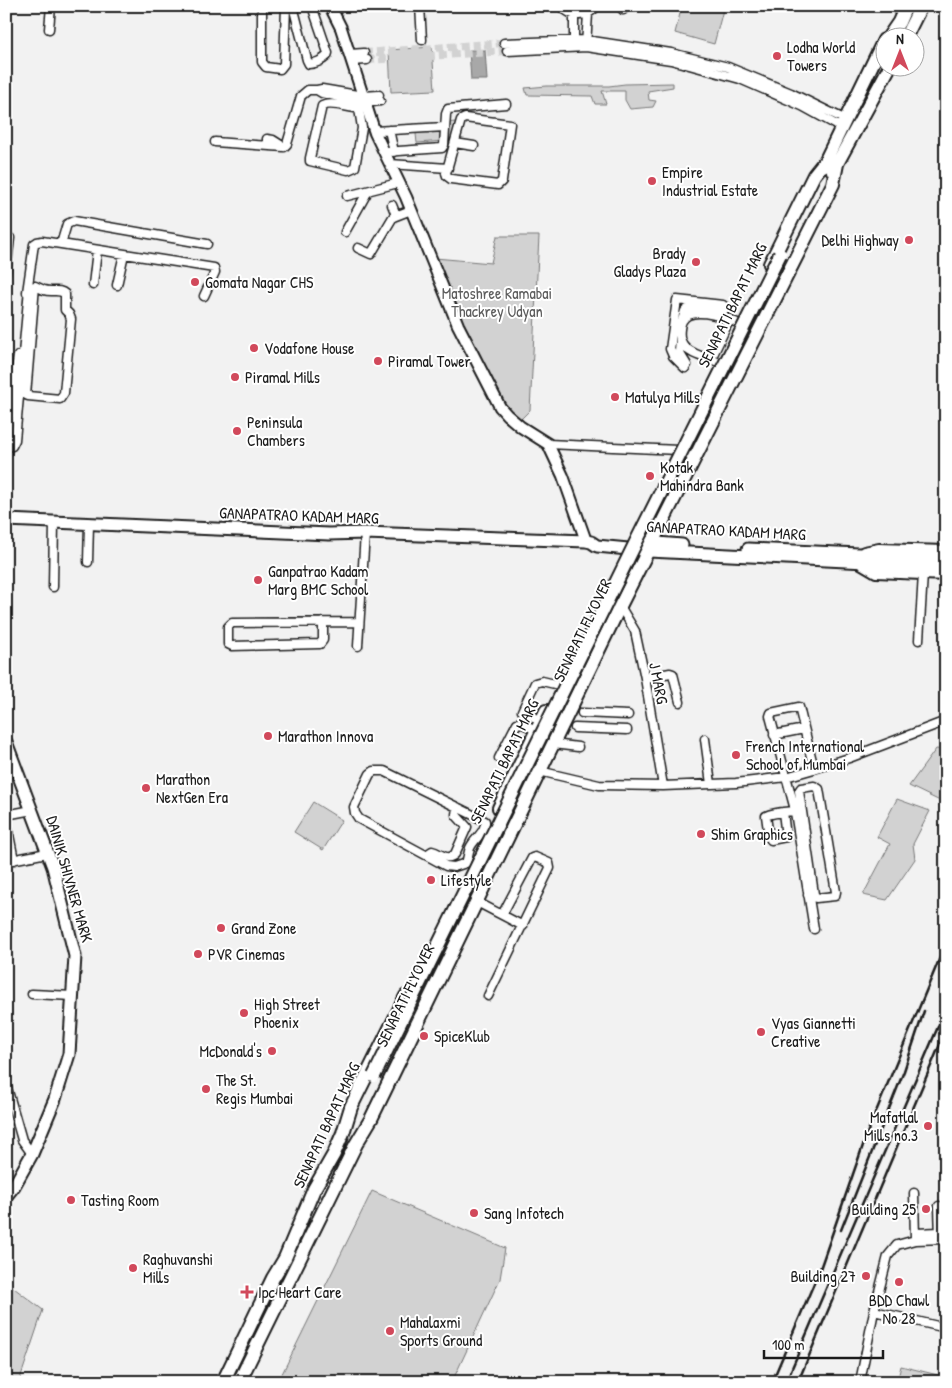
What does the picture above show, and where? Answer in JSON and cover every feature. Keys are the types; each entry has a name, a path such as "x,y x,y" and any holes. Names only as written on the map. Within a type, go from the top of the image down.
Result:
{"main road":[{"path":"890,28 899,6"},
{"path":"904,28 906,6"},
{"path":"905,28 913,6"},
{"path":"905,28 921,6"},
{"path":"831,162 844,124 874,63"},
{"path":"831,162 883,78"},
{"name":"SENAPATI FLYOVER","path":"356,1144 361,1121 378,1078 622,571 784,256 818,179 831,162"},
{"name":"SENAPATI BAPAT MARG","path":"223,1382 273,1278 285,1258 314,1189 334,1154 351,1107 456,896 475,848 519,766 537,723 559,685 632,545 678,450 735,322 814,175 831,162"},
{"name":"SENAPATI BAPAT MARG","path":"240,1382 356,1144 371,1119 620,606 833,184 831,162"},
{"name":"GANAPATRAO KADAM MARG","path":"6,520 329,534 364,533 588,542 597,546 632,545 727,552 861,558"},
{"path":"861,558 946,558"},
{"path":"861,558 946,566"},
{"name":"DAINIK SHIVNER MARK","path":"6,742 55,875 75,956 69,1054 55,1099 32,1154 10,1182 6,1196"},
{"path":"456,896 457,902 462,906 472,907 476,904"},
{"name":"SENAPATI FLYOVER","path":"343,1133 378,1078"}],"street":[{"path":"49,29 51,6"},
{"path":"262,6 262,62 266,67 280,68 284,64 286,6"},
{"path":"293,6 309,64 324,59 328,53 312,6"},
{"path":"330,6 341,28 351,58 370,128 389,152"},
{"path":"420,6 422,40"},
{"path":"561,6 574,15 588,14 597,6"},
{"path":"586,43 588,14"},
{"path":"574,15 574,43"},
{"path":"506,47 586,43 671,53 728,67 741,76 821,116 844,124"},
{"path":"351,58 366,57"},
{"path":"741,76 825,108 844,124"},
{"path":"284,147 287,144 301,96 308,90 317,90 363,104"},
{"path":"370,128 356,164 352,169 310,162 322,106 327,104 363,104 380,98"},
{"path":"389,152 442,148 444,145 448,109 506,104"},
{"path":"821,116 825,108"},
{"path":"463,118 510,124 501,184 496,186 451,179 447,176 455,143 463,118"},
{"path":"370,128 389,130 445,127"},
{"path":"389,130 390,164 458,325 497,402 514,421 548,444 563,476 588,542"},
{"path":"267,139 273,140 284,147"},
{"path":"215,142 284,147"},
{"path":"455,143 474,146"},
{"path":"390,164 448,168"},
{"path":"347,196 398,183"},
{"path":"345,232 368,191"},
{"path":"392,205 396,215"},
{"path":"358,248 371,254 391,220 396,215 410,210"},
{"path":"61,244 67,224 74,221 207,244"},
{"path":"6,272 10,238"},
{"path":"6,438 34,244 42,241 214,268 215,272 204,296"},
{"path":"93,285 97,250"},
{"path":"117,285 124,254"},
{"path":"6,447 12,446 15,440 29,289 31,287 35,286 39,286 43,290 64,292 65,310 71,316 64,393 63,396 57,399 26,395 35,286"},
{"path":"677,300 725,306 726,308 723,311 686,309 679,328 680,339 679,352 687,365 685,368 672,356 670,349 677,300"},
{"path":"682,321 688,316 703,313 719,315 735,322"},
{"path":"680,339 686,348 716,361"},
{"path":"548,444 678,450 694,458"},
{"path":"54,522 54,587"},
{"path":"88,562 89,524"},
{"path":"358,646 364,533"},
{"path":"946,551 879,549 861,558 876,572 946,575"},
{"path":"919,640 923,574"},
{"path":"604,598 620,606"},
{"name":"J MARG","path":"620,606 635,632 645,678 663,786"},
{"path":"323,622 323,640 320,644 232,646 228,644 228,627 232,624 323,622 358,622"},
{"path":"645,678 672,674 680,702"},
{"path":"537,723 522,711 534,683 542,681 559,685"},
{"path":"814,769 800,708 796,706 770,714 786,777 797,807 811,894 814,929"},
{"path":"582,713 628,715"},
{"path":"519,766 599,785 663,786 713,784 786,777 849,758 946,721"},
{"path":"500,758 517,723 537,723"},
{"path":"575,728 627,730"},
{"path":"774,735 804,729"},
{"path":"705,739 713,784"},
{"path":"552,744 578,748"},
{"path":"374,771 384,771 485,822 475,848 466,863 454,867 446,866 359,819 354,807 370,774 374,771"},
{"path":"797,807 800,789 818,787 836,892 835,896 816,898 811,894"},
{"path":"428,856 432,851 447,858 453,857 455,854 466,827 456,815 457,807"},
{"path":"783,812 797,807"},
{"path":"6,815 32,810"},
{"path":"6,819 10,860 47,853"},
{"path":"475,848 499,854"},
{"path":"488,996 550,868 548,863 535,857 532,858 502,915"},
{"path":"476,904 523,926"},
{"path":"32,994 73,996"},
{"path":"6,1084 22,1140 32,1154"},
{"path":"914,1193 915,1237"},
{"path":"860,1382 874,1311 888,1256 897,1245 915,1237 942,1237 939,1206"},
{"path":"874,1311 946,1328"}],"green space":[{"path":"682,6 724,6 714,44 675,33"},
{"path":"432,47 435,90 391,92 389,50"},
{"path":"673,83 673,87 648,91 649,100 656,101 653,107 630,109 625,100 625,91 602,91 606,104 595,104 592,96 527,95 525,88 547,86"},
{"path":"456,122 457,140 417,143 415,125"},
{"name":"Matoshree Ramabai Thackrey Udyan","path":"497,236 539,236 530,410 521,419 503,404 480,366 435,258 491,263"},
{"path":"936,749 946,750 946,797 940,801 909,786"},
{"path":"897,799 930,811 913,844 915,859 887,900 863,895 890,844 877,837"},
{"path":"313,802 342,820 323,850 294,832"},
{"name":"Mahalaxmi Sports Ground","path":"372,1191 505,1248 500,1279 452,1382 278,1382"},
{"path":"6,1282 43,1310 19,1382 6,1382"},
{"path":"901,1366 946,1377 946,1382 897,1382"}],"shaded area":[{"path":"469,50 485,50 487,80 471,80"}],"tunnel":[{"path":"364,53 504,43"},
{"path":"367,60 507,51"}],"railway":[{"path":"772,1382 820,1269 868,1131 946,943"},
{"path":"786,1382 946,1008"},
{"path":"841,1230 904,1071 924,1011"},
{"path":"798,1382 946,1030"}],"place":[{"name":"Lodha World Towers","path":"777,56"},
{"name":"Empire Industrial Estate","path":"652,181"},
{"name":"Delhi Highway","path":"909,240"},
{"name":"Brady Gladys Plaza","path":"696,262"},
{"name":"Gomata Nagar CHS","path":"195,282"},
{"name":"Vodafone House","path":"254,348"},
{"name":"Piramal Tower","path":"378,361"},
{"name":"Piramal Mills","path":"235,377"},
{"name":"Matulya Mills","path":"615,397"},
{"name":"Peninsula Chambers","path":"237,431"},
{"name":"Kotak Mahindra Bank","path":"650,476"},
{"name":"Ganpatrao Kadam Marg BMC School","path":"258,580"},
{"name":"Marathon Innova","path":"268,736"},
{"name":"French International School of Mumbai","path":"736,755"},
{"name":"Marathon NextGen Era","path":"146,788"},
{"name":"Shim Graphics","path":"701,834"},
{"name":"Lifestyle","path":"431,880"},
{"name":"Grand Zone","path":"221,928"},
{"name":"PVR Cinemas","path":"198,954"},
{"name":"High Street Phoenix","path":"244,1013"},
{"name":"Vyas Giannetti Creative","path":"761,1032"},
{"name":"SpiceKlub","path":"424,1036"},
{"name":"McDonald's","path":"272,1051"},
{"name":"The St. Regis Mumbai","path":"206,1089"},
{"name":"Mafatlal Mills no.3","path":"928,1126"},
{"name":"Tasting Room","path":"71,1200"},
{"name":"Building 25","path":"926,1209"},
{"name":"Sang Infotech","path":"474,1213"},
{"name":"Raghuvanshi Mills","path":"133,1268"},
{"name":"Building 27","path":"866,1276"},
{"name":"BDD Chawl No 28","path":"899,1282"},
{"name":"Ipc Heart Care","path":"247,1292"},
{"name":"Mahalaxmi Sports Ground","path":"390,1331"}]}
